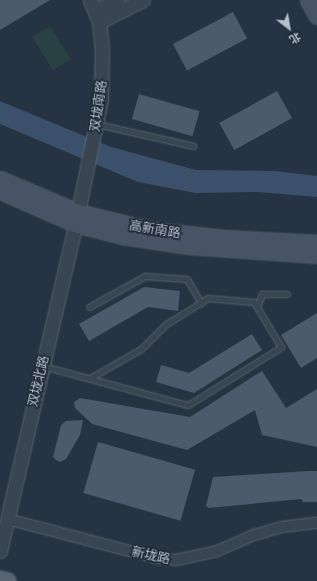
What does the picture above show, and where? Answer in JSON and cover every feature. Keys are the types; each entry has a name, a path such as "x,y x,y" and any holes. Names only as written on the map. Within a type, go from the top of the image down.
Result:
{"main road":[{"path":"308,0 317,16"},
{"name":"高新南路","path":"0,179 76,218 152,230 224,238 317,243"},
{"name":"高新南路","path":"0,192 76,218 122,236 189,246 317,255"},
{"path":"0,579 8,581"}],"street":[{"path":"95,11 118,0"},
{"path":"95,11 143,0"},
{"name":"双垅南路","path":"76,218 96,127 102,68 95,11"},
{"name":"双垅北路","path":"0,551 76,218"},
{"name":"新垅路","path":"7,520 157,558 176,560 215,552 254,535 282,527 317,524"}],"lane":[{"path":"96,127 194,146"},
{"path":"89,307 145,276 187,279 201,302"},
{"path":"257,307 262,294 287,294"},
{"path":"42,365 188,405 281,347 254,302 208,298 166,324 141,349 90,378"}],"green space":[{"path":"50,26 71,59 53,70 32,37"}],"water":[{"path":"0,101 111,147 196,170 275,171 317,176 317,197 259,192 195,193 138,182 0,124"}],"building":[{"path":"0,0 50,0 0,30"},
{"path":"233,12 247,38 187,70 173,44"},
{"path":"277,91 292,118 234,150 219,123"},
{"path":"139,94 200,111 192,136 132,119"},
{"path":"144,287 180,291 178,311 148,307 89,341 79,324"},
{"path":"317,313 317,358 301,368 281,335"},
{"path":"252,334 262,350 194,393 156,382 161,365 189,373"},
{"path":"262,371 286,408 317,389 317,447 262,435 255,410 187,450 92,424 75,408 74,402 80,398 190,417"},
{"path":"83,420 80,435 66,459 60,462 56,460 53,457 61,425 66,421"},
{"path":"98,442 195,470 180,521 83,493"},
{"path":"317,471 317,502 303,502 301,499 209,508 206,506 213,477"}]}
